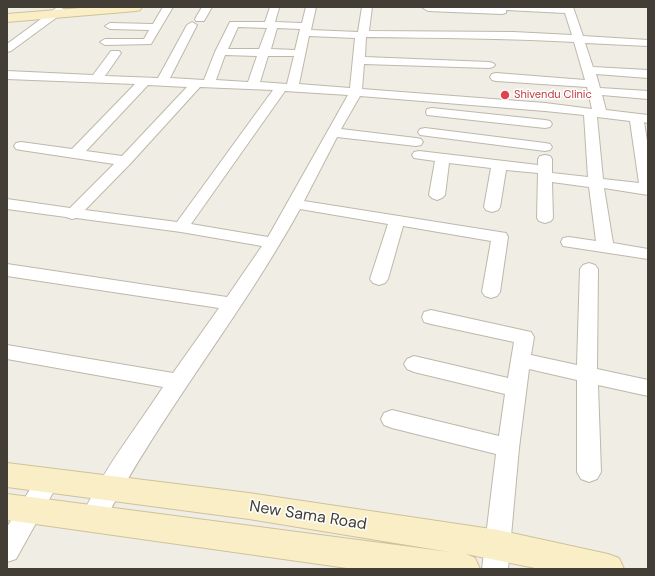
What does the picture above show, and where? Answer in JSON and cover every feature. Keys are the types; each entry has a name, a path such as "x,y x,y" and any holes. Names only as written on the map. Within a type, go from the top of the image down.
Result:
{"main road":[{"path":"7,18 98,7"},
{"path":"7,14 128,7"},
{"name":"New Sama Road","path":"7,475 250,506 497,557 608,569"},
{"path":"19,508 464,569"}],"street":[{"path":"105,42 148,42 168,7"},
{"path":"162,82 182,36 196,22 207,7"},
{"path":"181,227 287,87 300,53 311,7"},
{"path":"93,518 109,488 178,382 273,243 356,92 362,34 367,7"},
{"path":"253,85 264,53 274,8"},
{"path":"432,36 429,13 504,8 568,8 580,39 591,80 595,113 596,183 605,248"},
{"path":"504,8 504,36"},
{"path":"7,49 57,12"},
{"path":"72,214 203,83 221,52 235,21 306,30 362,34 432,36 513,35 648,43"},
{"path":"110,26 157,27"},
{"path":"7,38 24,37"},
{"path":"221,52 300,53"},
{"path":"96,79 115,53"},
{"path":"359,60 494,70 591,80 648,95"},
{"path":"591,80 648,74"},
{"path":"7,75 287,87 545,107 642,118 648,189 596,183 499,165 444,158 420,143"},
{"path":"75,154 145,80"},
{"path":"545,107 545,218"},
{"path":"432,112 545,124"},
{"path":"333,132 420,143 544,147"},
{"path":"21,146 125,162"},
{"path":"437,195 444,158"},
{"path":"492,207 499,165"},
{"path":"7,204 72,214 181,227 273,243"},
{"path":"295,204 500,237 491,292"},
{"path":"379,279 397,221"},
{"path":"569,242 648,254"},
{"path":"589,269 587,374 589,472"},
{"path":"7,270 231,304"},
{"path":"431,317 524,337 508,448 497,557"},
{"path":"7,352 178,382"},
{"path":"521,360 648,388"},
{"path":"414,364 516,388"},
{"path":"392,419 508,448"},
{"path":"7,550 19,508 48,480"}],"place":[{"name":"Shivendu Clinic","path":"505,95"}]}
